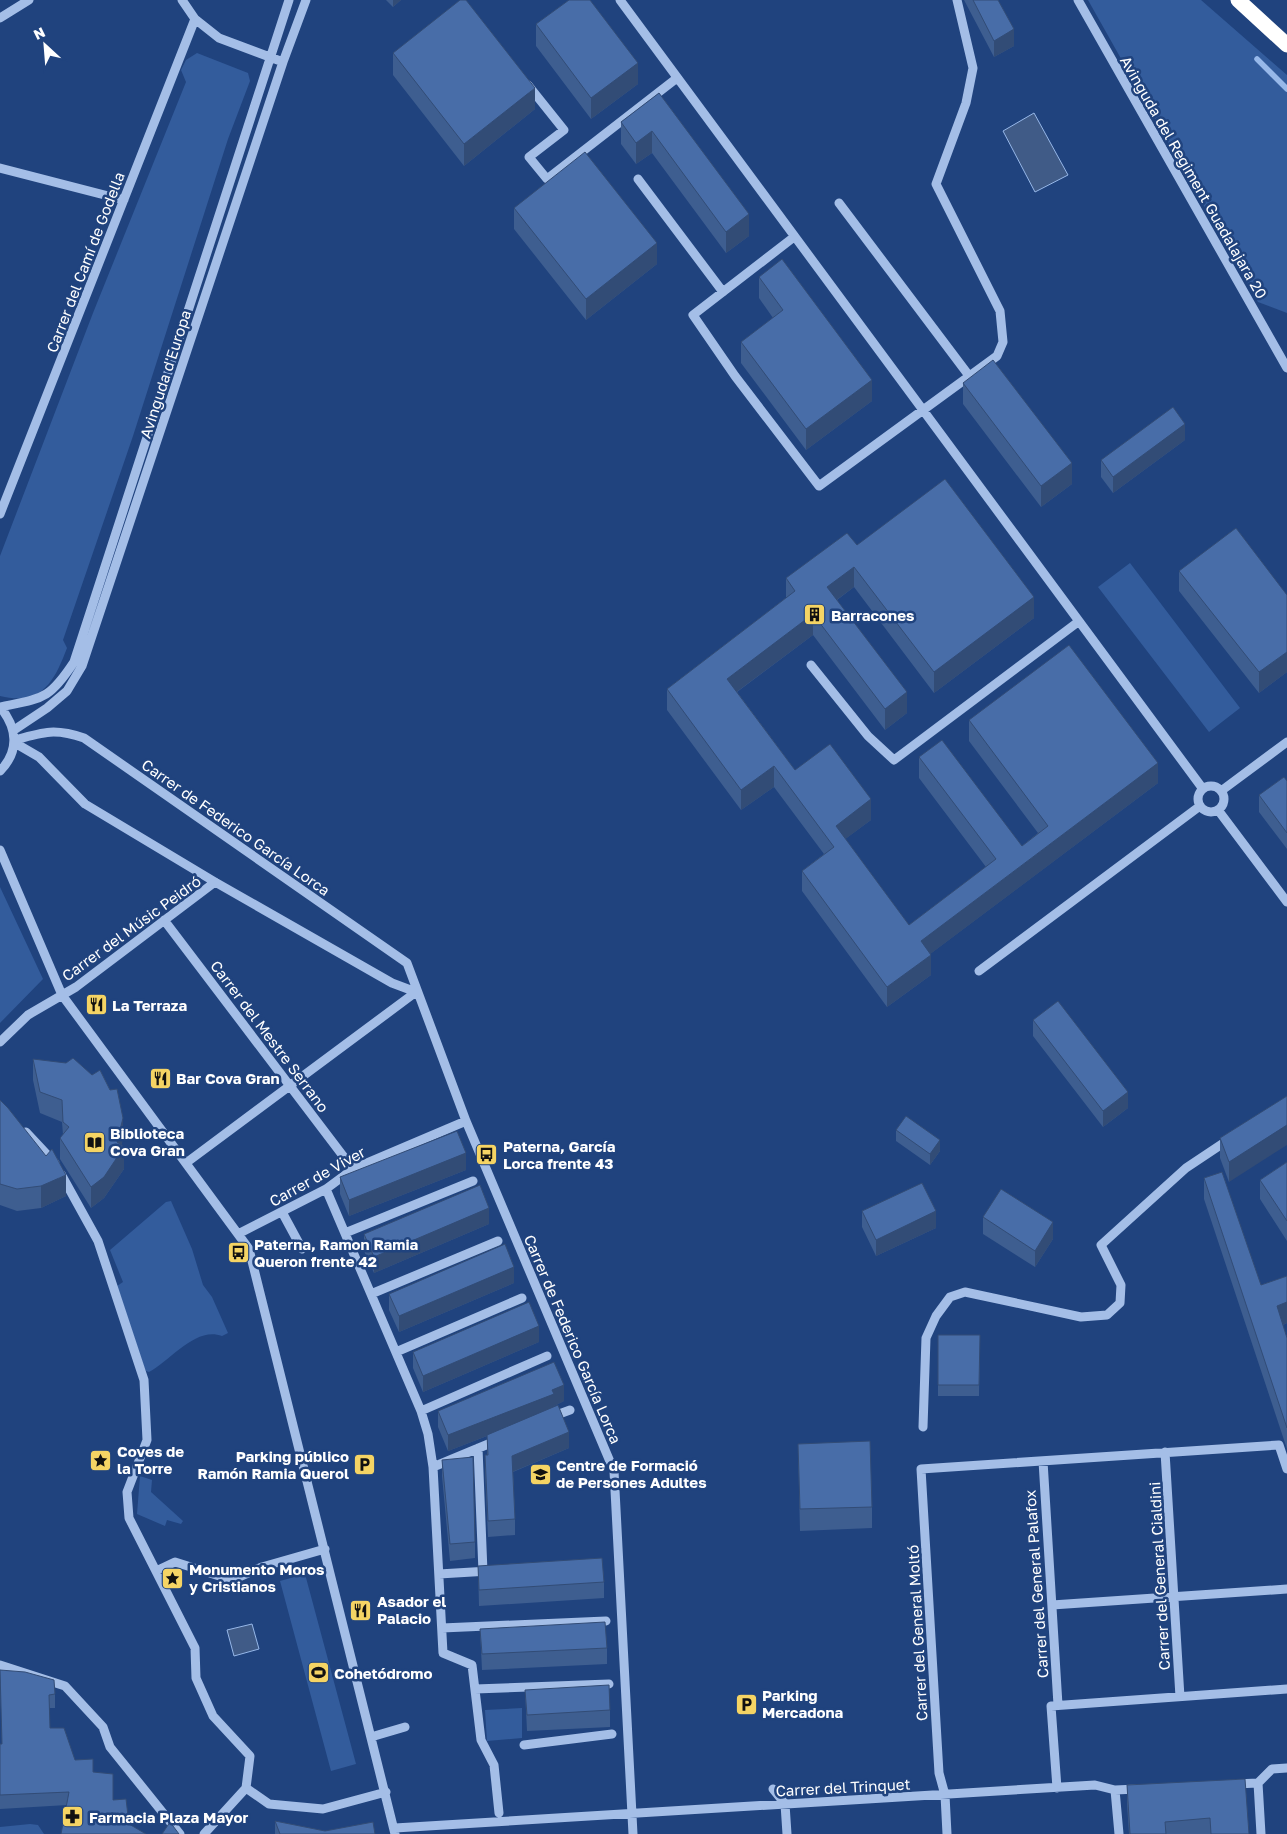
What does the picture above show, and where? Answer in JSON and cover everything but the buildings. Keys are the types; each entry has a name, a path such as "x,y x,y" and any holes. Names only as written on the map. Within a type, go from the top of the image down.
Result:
{"highway":[{"path":"1238,0 1287,45"}],"street":[{"path":"0,18 28,0"},
{"path":"182,0 195,20 220,38 283,62"},
{"name":"Avinguda d'Europa","path":"0,706 42,699 60,684 74,662 289,0"},
{"name":"Avinguda d'Europa","path":"14,730 47,708 67,691 82,666 283,62 306,0"},
{"path":"620,0 1203,789"},
{"path":"794,237 693,315 735,376 819,486 923,412 997,356 1003,342 1000,311 936,184 966,103 973,68 957,0"},
{"name":"Avinguda del Regiment Guadalajara 20","path":"1078,0 1287,368"},
{"name":"Carrer del Camí de Godella","path":"0,514 195,20"},
{"path":"521,76 564,130 529,157 547,178 677,78"},
{"path":"0,168 124,200"},
{"path":"638,179 723,292"},
{"path":"839,203 970,377"},
{"path":"812,666 868,736 894,760 1078,622"},
{"path":"0,706 9,717 14,730 15,741 12,755 0,771"},
{"name":"Carrer de Federico García Lorca","path":"15,741 51,730 66,732 84,738 407,963 416,992 466,1120 614,1471 634,1834"},
{"path":"15,741 39,757 85,804 215,882 392,983 416,992"},
{"path":"1221,791 1287,742"},
{"path":"1210,786 1221,791 1224,801 1218,810 1210,812 1200,806 1199,795 1203,789 1210,786"},
{"path":"979,971 1200,806"},
{"path":"1218,810 1287,902"},
{"path":"0,850 62,995 249,1249 395,1831"},
{"name":"Carrer del Músic Peidró","path":"0,1042 28,1015 62,995 215,882"},
{"name":"Carrer del Mestre Serrano","path":"164,920 353,1168"},
{"path":"186,1163 416,992"},
{"name":"Carrer de Viver","path":"238,1234 326,1189 353,1168 466,1120"},
{"path":"20,1126 54,1161 98,1241 144,1380 146,1440 127,1492 129,1518 195,1648 196,1678 213,1716 250,1756 246,1788 204,1834"},
{"path":"923,1427 926,1338 936,1316 950,1297 965,1292 1082,1317 1107,1315 1120,1304 1121,1284 1101,1245 1186,1168 1240,1131"},
{"path":"345,1233 473,1181"},
{"path":"326,1189 421,1411 428,1434 433,1467 443,1653 472,1665 481,1740 494,1765 499,1813"},
{"path":"282,1212 302,1250"},
{"path":"371,1294 498,1241"},
{"path":"396,1352 522,1298"},
{"path":"421,1411 547,1356"},
{"path":"542,1421 570,1410"},
{"path":"433,1467 505,1437"},
{"path":"1043,1460 1279,1445 1287,1469"},
{"path":"478,1448 483,1572"},
{"name":"Carrer del General Cialdini","path":"1165,1452 1180,1697"},
{"name":"Carrer del General Moltó","path":"947,1834 945,1795 939,1773 921,1469 1043,1460"},
{"name":"Carrer del General Palafox","path":"1043,1460 1052,1605 1057,1788"},
{"path":"156,1570 174,1562 232,1580 262,1567 325,1549"},
{"path":"439,1574 502,1570"},
{"path":"1052,1605 1287,1589"},
{"path":"442,1628 606,1621"},
{"path":"0,1665 65,1686 102,1727 110,1748 180,1834"},
{"path":"475,1689 609,1684"},
{"path":"1054,1706 1287,1689"},
{"path":"371,1737 405,1727"},
{"path":"524,1745 612,1734"},
{"path":"1229,1784 1258,1783 1272,1769 1287,1768"},
{"path":"1258,1783 1261,1834"},
{"name":"Carrer del Trinquet","path":"395,1831 1095,1785 1115,1790 1144,1789"},
{"path":"246,1788 269,1804 323,1809 386,1792"},
{"path":"773,1789 785,1804 787,1834"},
{"path":"1115,1790 1118,1834"}],"shaded area":[{"path":"1088,0 1201,0 1287,75 1287,313 1258,302"},
{"path":"197,53 248,73 250,81 228,139 133,436 63,640 67,648 57,671 44,689 26,698 0,696 0,556 93,313 186,82 181,70 186,60"},
{"path":"1034,113 1068,175 1035,192 1003,131"},
{"path":"1130,563 1240,708 1209,732 1098,587"},
{"path":"0,887 43,979 0,1023"},
{"path":"171,1201 192,1249 203,1285 212,1297 228,1333 222,1336 212,1334 193,1340 149,1372 144,1367 117,1286 123,1282 110,1250 166,1202"},
{"path":"140,1476 152,1480 151,1492 183,1521 181,1524 167,1520 165,1526 137,1514"},
{"name":"Cohetódromo","path":"305,1574 356,1764 331,1771 280,1581"},
{"path":"252,1624 259,1649 234,1656 227,1630"},
{"path":"522,1708 522,1738 487,1741 485,1710"},
{"path":"38,1825 44,1834 0,1834 0,1827"}],"waterway":[{"path":"1257,59 1287,89"}],"place":[{"name":"Barracones","path":"815,615"},
{"name":"La Terraza","path":"96,1005"},
{"name":"Bar Cova Gran","path":"160,1078"},
{"name":"Biblioteca Cova Gran","path":"94,1142"},
{"name":"Paterna, García Lorca frente 43","path":"487,1155"},
{"name":"Paterna, Ramon Ramia Queron frente 42","path":"238,1253"},
{"name":"Coves de la Torre","path":"101,1460"},
{"name":"Parking público Ramón Ramia Querol","path":"365,1465"},
{"name":"Centre de Formació de Persones Adultes","path":"540,1474"},
{"name":"Monumento Moros y Cristianos","path":"173,1578"},
{"name":"Asador el Palacio","path":"361,1610"},
{"name":"Cohetódromo","path":"318,1673"},
{"name":"Parking Mercadona","path":"746,1704"},
{"name":"Farmacia Plaza Mayor","path":"73,1817"}]}
